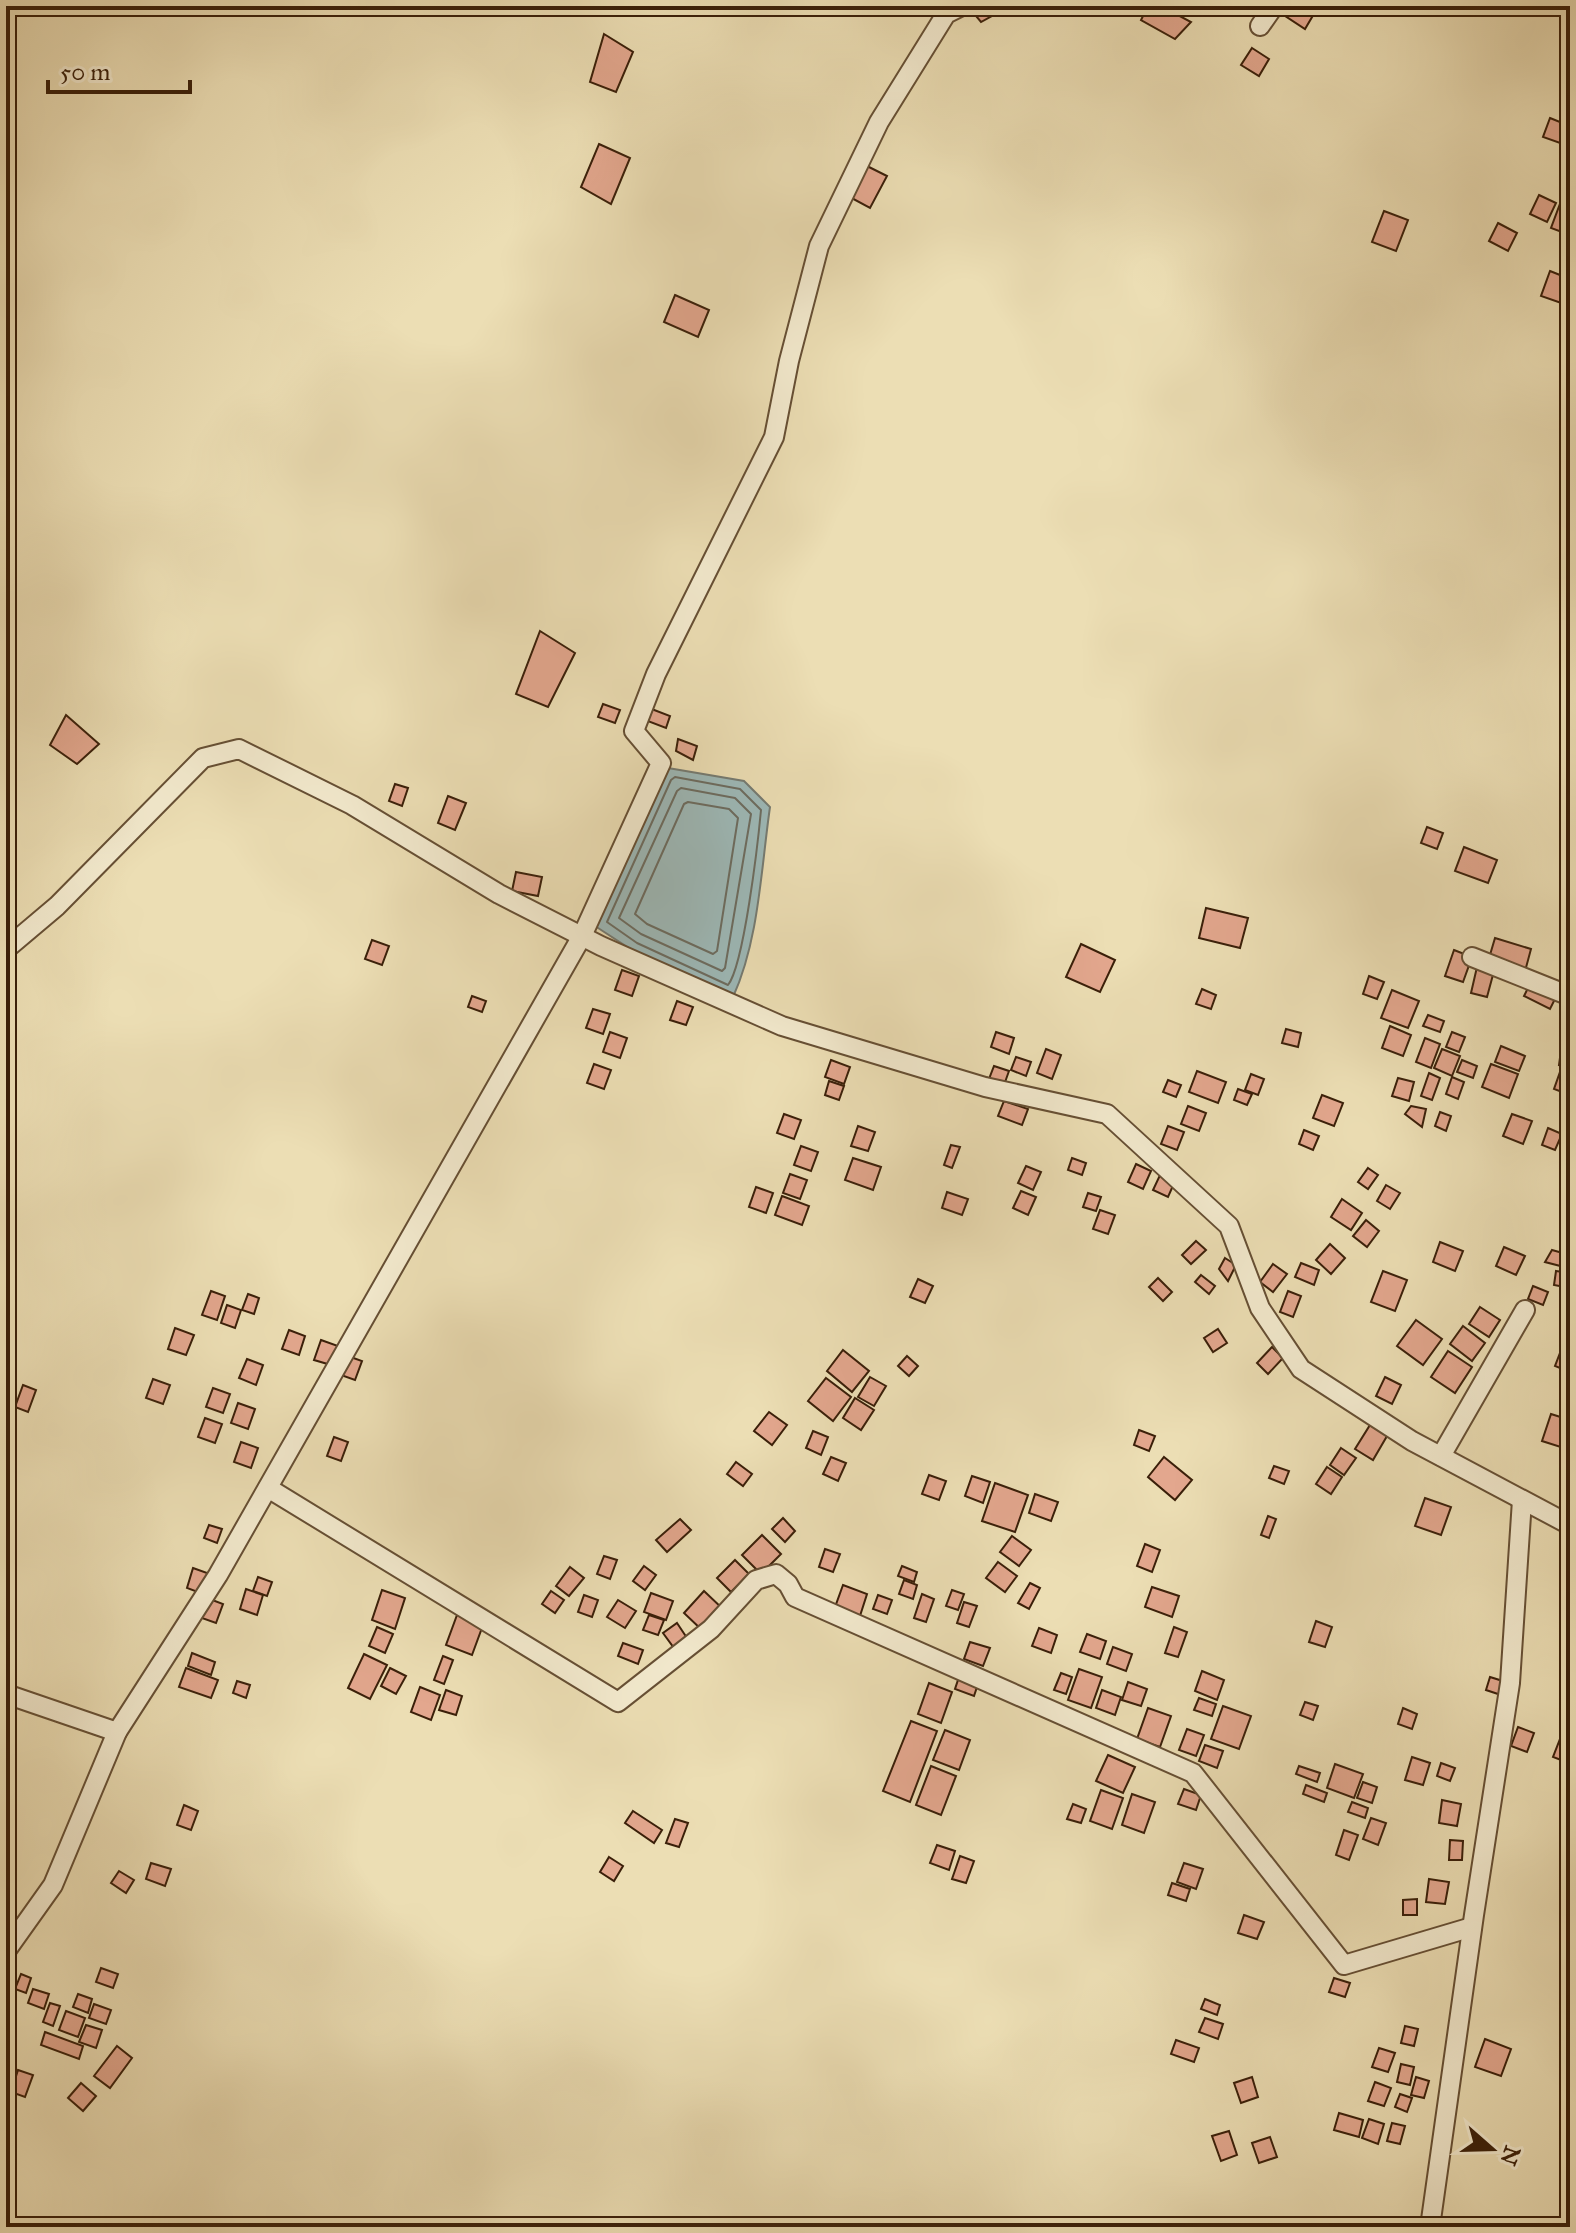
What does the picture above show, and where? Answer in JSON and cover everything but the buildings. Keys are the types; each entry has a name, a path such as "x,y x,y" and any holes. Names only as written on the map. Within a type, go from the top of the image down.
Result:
{"street":[{"path":"6,1951 53,1885 117,1732 218,1575 582,936 661,763 634,731 656,674 774,437 789,361 819,246 879,122 946,14 962,6"},
{"path":"1260,26 1274,6"},
{"path":"6,949 57,906 203,758 239,749 352,805 499,894 582,936 782,1026 985,1087 1107,1114 1229,1226 1260,1308 1301,1369 1412,1441 1570,1525"},
{"path":"1472,957 1570,996"},
{"path":"1441,1456 1525,1310"},
{"path":"268,1488 618,1702 711,1629 756,1580 776,1574 788,1584 795,1597 1193,1773 1344,1965 1472,1927"},
{"path":"1430,2227 1510,1683 1522,1500"},
{"path":"6,1694 117,1732"}],"water":[{"path":"668,768 744,781 770,807 754,928 733,997 632,950 595,926"}]}
